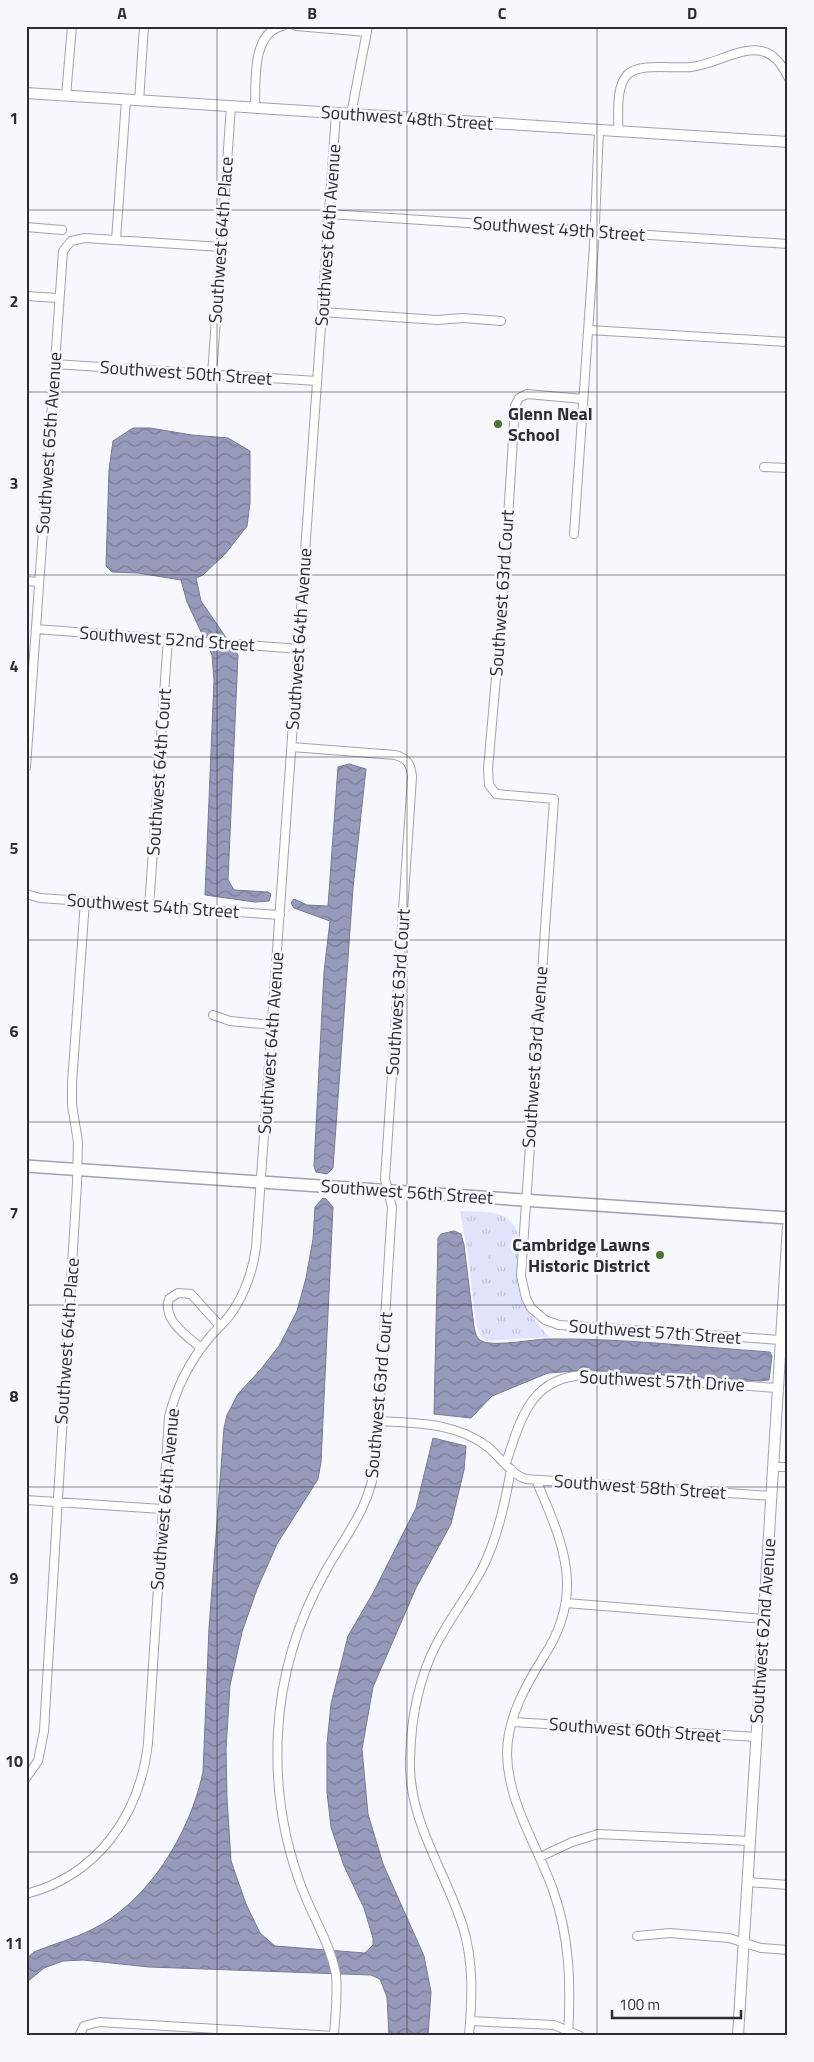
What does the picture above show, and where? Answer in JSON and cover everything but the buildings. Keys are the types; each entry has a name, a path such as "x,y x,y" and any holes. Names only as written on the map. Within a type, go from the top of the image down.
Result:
{"main road":[{"name":"Southwest 56th Street","path":"26,1166 788,1218"}],"street":[{"path":"66,96 72,26"},
{"path":"139,100 144,26"},
{"path":"255,108 259,51 265,36 272,29 282,26"},
{"path":"296,26 367,29 351,114"},
{"path":"618,132 622,85 626,76 636,70 698,66 745,51 754,50 772,56 780,63 788,77"},
{"name":"Southwest 48th Street","path":"26,93 788,142"},
{"path":"126,100 116,240 221,247"},
{"name":"Southwest 64th Place","path":"212,374 231,106"},
{"name":"Southwest 64th Avenue","path":"26,1894 66,1879 104,1847 126,1817 139,1788 145,1766 148,1743 167,1431 171,1408 180,1384 201,1348 237,1305 252,1266 256,1248 336,113"},
{"path":"574,534 589,330 599,130"},
{"name":"Southwest 49th Street","path":"330,214 788,244"},
{"path":"26,227 62,230"},
{"name":"Southwest 65th Avenue","path":"26,767 29,698 36,629 62,254 65,247 71,241 86,238 116,240"},
{"path":"26,296 58,298"},
{"path":"323,312 501,322"},
{"path":"589,330 788,342"},
{"name":"Southwest 50th Street","path":"54,364 317,381"},
{"name":"Southwest 63rd Court","path":"554,800 500,796 492,790 488,781 503,598 514,408 519,398 530,394 583,399"},
{"path":"764,466 788,468"},
{"path":"26,581 39,582"},
{"name":"Southwest 52nd Street","path":"36,629 299,649"},
{"name":"Southwest 64th Court","path":"149,906 168,638"},
{"name":"Southwest 63rd Court","path":"292,747 384,753 405,759 411,767 412,777 385,1179 392,1207 376,1469 370,1493 362,1512 324,1573 305,1613 288,1666 279,1713 278,1782 284,1829 300,1884 328,1947 336,1974 334,2036"},
{"name":"Southwest 63rd Avenue","path":"534,1312 526,1298 521,1276 554,800"},
{"name":"Southwest 54th Street","path":"26,894 40,898 85,902 280,915"},
{"name":"Southwest 64th Place","path":"26,1778 38,1760 43,1737 56,1502 78,1170 78,1142 72,1105 72,1083 85,902"},
{"path":"213,1015 230,1021 272,1025"},
{"name":"Southwest 62nd Avenue","path":"738,2036 788,1226"},
{"path":"201,1348 171,1319 168,1307 169,1299 178,1293 192,1294 220,1326"},
{"name":"Southwest 57th Street","path":"534,1312 545,1320 559,1325 781,1340"},
{"name":"Southwest 57th Drive","path":"509,1466 516,1430 525,1410 535,1396 547,1386 566,1376 587,1375 778,1388"},
{"name":"Southwest 58th Street","path":"380,1421 427,1424 454,1429 481,1442 519,1477 536,1480 772,1496"},
{"path":"469,2036 472,1976 468,1946 454,1902 427,1844 419,1820 410,1773 411,1736 418,1695 425,1670 439,1640 488,1556 501,1519 509,1466"},
{"path":"773,1467 788,1468"},
{"path":"536,1480 563,1546 567,1580 566,1603 557,1632 526,1686 513,1722 507,1750 511,1784 517,1806 556,1897 564,1930 569,1972 568,2033"},
{"path":"26,1500 162,1509"},
{"path":"566,1603 764,1620"},
{"name":"Southwest 60th Street","path":"513,1722 757,1737"},
{"path":"540,1857 572,1842 598,1834 750,1841"},
{"path":"748,1882 788,1885"},
{"path":"638,1936 676,1934 729,1938 761,1948 788,1950"},
{"path":"470,2021 554,2025 568,2033 580,2036"},
{"path":"79,2036 84,2026 99,2022 334,2036"}],"green space":[{"path":"460,1211 498,1214 509,1220 515,1228 519,1238 520,1249 519,1285 521,1296 529,1312 549,1337 486,1341 481,1337 476,1324 468,1255"},
{"path":"484,1235 489,1266 475,1268 471,1238"},
{"path":"514,1248 515,1262 513,1266 493,1268 490,1252"},
{"path":"492,1283 496,1313 483,1315 478,1285"}],"water":[{"path":"133,428 150,428 192,435 228,438 250,451 250,503 247,526 226,553 203,575 196,578 201,601 238,655 228,880 234,890 268,892 271,894 269,901 255,902 205,895 214,681 212,655 187,602 181,580 138,573 112,572 106,566 109,470 113,441"},
{"path":"349,764 366,769 353,888 333,1168 327,1174 316,1172 314,1166 324,972 330,921 294,908 291,903 294,899 307,905 328,906 338,767"},
{"path":"323,1198 333,1207 321,1462 318,1479 277,1544 257,1589 242,1632 230,1685 226,1749 231,1861 246,1904 260,1933 275,1946 365,1953 373,1945 373,1938 364,1908 344,1866 331,1827 327,1792 327,1744 331,1704 348,1636 373,1593 416,1508 433,1438 466,1446 464,1470 451,1524 416,1588 373,1687 362,1749 368,1814 383,1864 424,1956 431,1992 428,2036 389,2036 387,1997 380,1979 371,1975 149,1967 83,1960 63,1961 44,1968 27,1982 26,1993 26,1959 34,1952 91,1930 112,1918 131,1902 164,1863 177,1841 197,1795 203,1772 209,1628 224,1428 227,1415 238,1394 279,1346 297,1311 306,1278 313,1239 315,1207"},
{"path":"454,1231 461,1234 464,1245 474,1327 480,1340 493,1343 512,1343 548,1339 604,1340 770,1352 772,1356 769,1380 759,1381 589,1370 548,1373 492,1396 471,1418 434,1414 438,1238 441,1234"}],"place":[{"name":"Glenn Neal School","path":"498,424"},
{"name":"Cambridge Lawns Historic District","path":"660,1255"}]}
